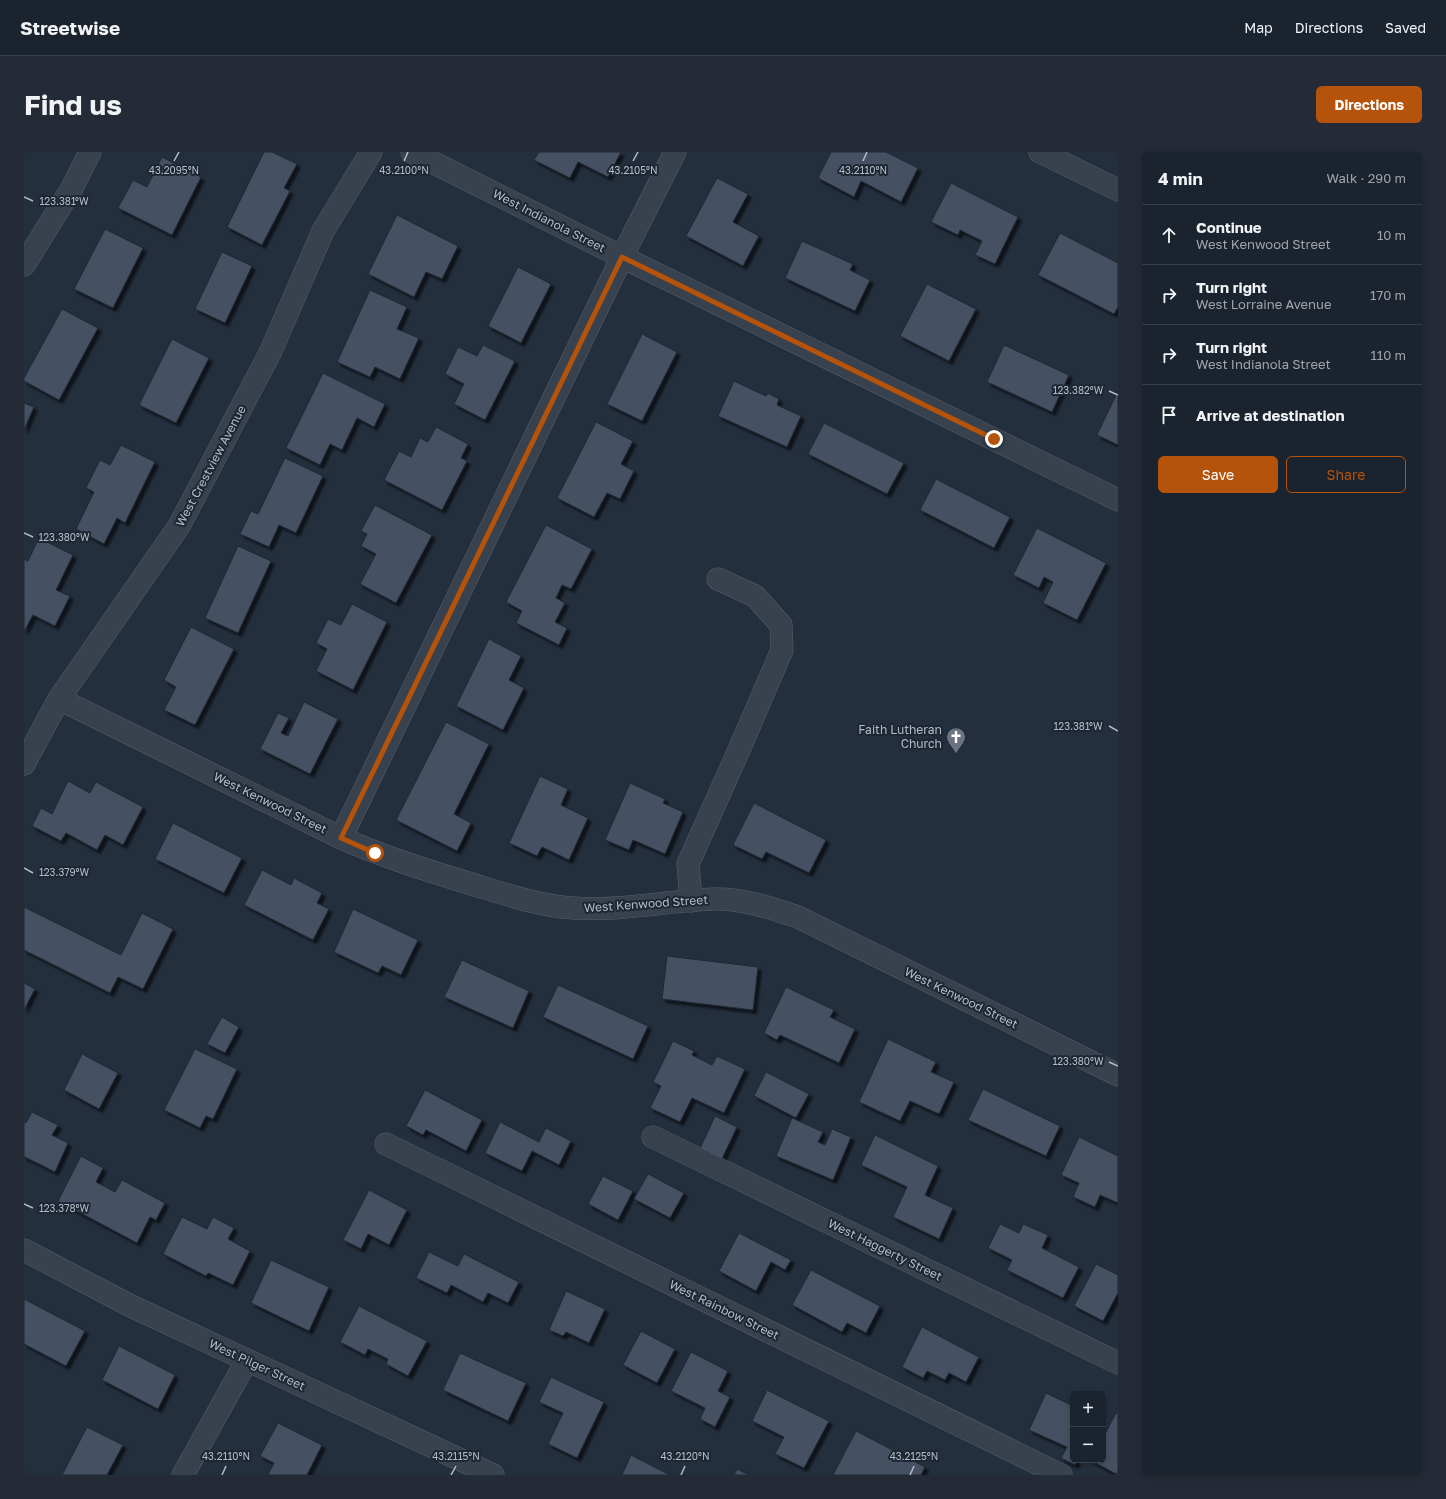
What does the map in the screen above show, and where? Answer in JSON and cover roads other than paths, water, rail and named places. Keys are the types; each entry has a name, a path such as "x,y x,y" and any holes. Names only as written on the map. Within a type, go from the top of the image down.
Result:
{"street":[{"path":"24,265 72,188 90,152"},
{"name":"West Crestview Avenue","path":"24,764 59,699 179,526 270,353 323,231 371,152"},
{"name":"West Indianola Street","path":"412,152 622,257 1118,500"},
{"path":"341,838 622,257 675,152"},
{"path":"1040,152 1118,190"},
{"path":"691,901 688,864 782,650 781,625 755,596 718,578"},
{"name":"West Kenwood Street","path":"59,699 341,838 375,853 537,904 574,908 604,909 714,899 742,901 771,908 798,918 1118,1074"},
{"name":"West Haggerty Street","path":"653,1137 1118,1363"},
{"name":"West Rainbow Street","path":"386,1144 1061,1475"},
{"name":"West Pilger Street","path":"24,1250 131,1306 493,1475"},
{"path":"183,1475 247,1360"}],"place":[{"name":"Faith Lutheran Church","path":"956,754"}]}
